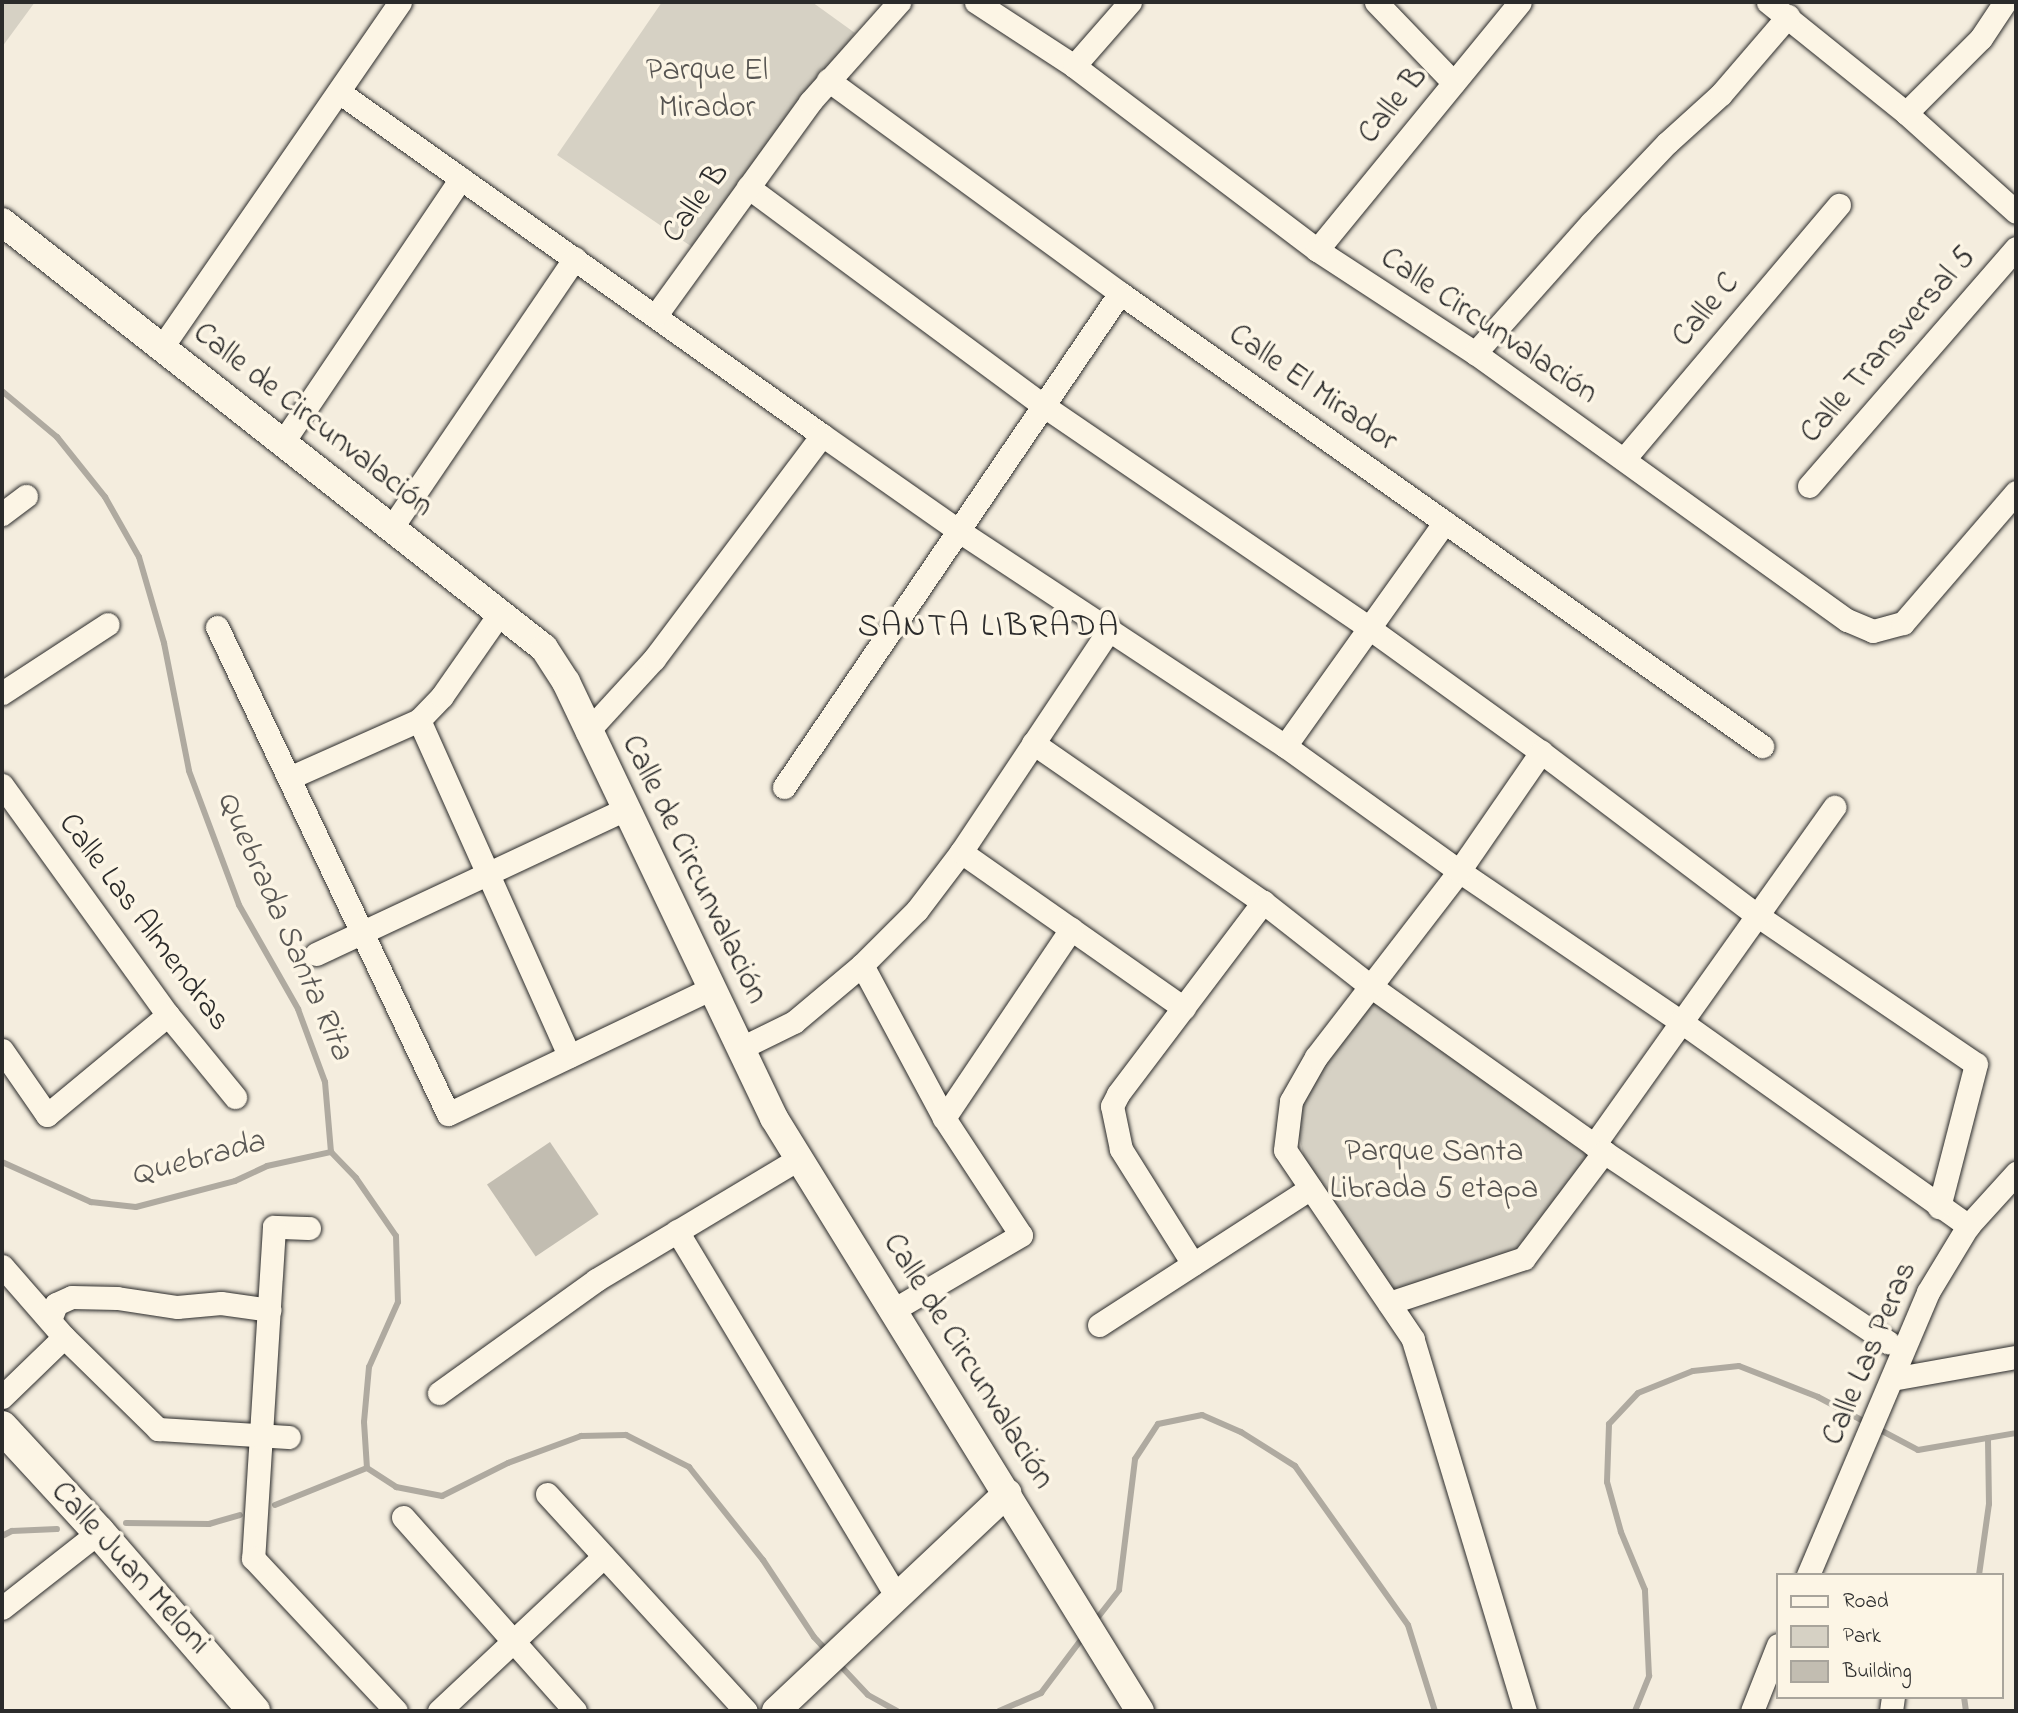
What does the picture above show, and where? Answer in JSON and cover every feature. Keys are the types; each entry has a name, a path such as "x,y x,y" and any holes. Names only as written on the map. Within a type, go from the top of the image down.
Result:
{"main road":[{"name":"Calle Juan Meloni","path":"2,1427 99,1532 254,1711"}],"street":[{"path":"162,347 400,2"},
{"name":"Calle B","path":"656,315 828,80 899,2"},
{"name":"Calle Circunvalación","path":"976,2 1074,66 1317,250 1475,353 1847,620 1872,631 1903,623 2016,492"},
{"path":"1074,66 1130,2"},
{"path":"1376,2 1454,83"},
{"name":"Calle B","path":"1317,250 1520,2"},
{"path":"1768,2 1906,113 2016,212"},
{"path":"1906,113 1981,38 2005,2"},
{"path":"1475,353 1600,212 1667,142 1721,94 1788,16"},
{"name":"Calle El Mirador","path":"828,80 1120,293 1762,746"},
{"path":"339,92 959,531 1285,746 1459,871 1679,1021 1968,1226"},
{"path":"283,442 461,178"},
{"path":"748,187 1044,406 1369,628 1541,752 1758,916 1976,1064 1938,1207"},
{"name":"Calle C","path":"1624,459 1839,205"},
{"name":"Calle de Circunvalación","path":"2,222 544,649 566,682 587,732 774,1118 1076,1605 1135,1710"},
{"name":"Calle Transversal 5","path":"1808,486 2016,248"},
{"path":"392,527 575,258"},
{"path":"783,788 1120,293"},
{"path":"587,732 653,659 822,435"},
{"path":"2,514 26,496"},
{"path":"1285,746 1445,522"},
{"path":"289,778 419,720 442,696 500,613"},
{"path":"2,693 108,624"},
{"path":"217,628 448,1114 712,988"},
{"path":"741,1048 794,1022 862,965 917,910 961,852 1110,629"},
{"path":"419,720 569,1056"},
{"path":"1034,743 1262,902 1369,985 1599,1148 1888,1342"},
{"path":"1525,1711 1413,1339 1285,1150 1292,1101 1316,1057 1459,871 1541,752"},
{"name":"Calle Las Almendras","path":"2,785 169,1015 235,1097"},
{"path":"1388,1303 1524,1258 1599,1148 1679,1021 1758,916 1834,807"},
{"path":"316,954 625,809"},
{"path":"961,852 1184,1008"},
{"path":"1193,1264 1121,1149 1112,1106 1118,1094 1262,902"},
{"path":"944,1118 1071,929"},
{"path":"862,965 944,1118 1021,1236 893,1310"},
{"path":"2,1050 47,1115 169,1015"},
{"path":"439,1393 596,1280 800,1158"},
{"name":"Calle Las Peras","path":"1809,1573 1858,1464 1928,1292 1968,1226 2016,1173"},
{"path":"1099,1325 1311,1188"},
{"path":"309,1228 274,1227 253,1558 396,1711"},
{"path":"677,1231 897,1597"},
{"path":"2,1266 57,1329 158,1429 289,1437"},
{"path":"2,1396 57,1329 56,1304 72,1297 117,1298 177,1307 221,1303 270,1310"},
{"path":"1889,1385 2016,1357"},
{"path":"776,1711 1007,1493"},
{"path":"547,1494 746,1711"},
{"path":"403,1517 575,1711"},
{"path":"2,1608 99,1532"},
{"path":"439,1711 604,1556"},
{"path":"1752,1711 1776,1650"}],"green space":[{"path":"2,2 35,2 2,47"},
{"name":"Parque El Mirador","path":"662,2 812,2 855,33 701,253 557,155"},
{"name":"Parque Santa Librada 5 etapa","path":"1372,1002 1594,1145 1524,1258 1389,1303 1311,1188 1291,1101"}],"building":[{"path":"550,1142 599,1214 536,1257 487,1184"}],"waterway":[{"name":"Quebrada Santa Rita","path":"2,391 57,437 105,497 139,557 164,643 189,771 239,905 298,1009 325,1082 331,1152 356,1178 396,1236 398,1302 369,1367 364,1422 367,1468 396,1487 442,1496 508,1463 581,1436 626,1435 689,1467 763,1560 814,1637 827,1651"},
{"name":"Quebrada","path":"2,1162 91,1202 136,1207 235,1181 267,1166 331,1152"},
{"name":"Quebrada Santa Rita","path":"1635,1711 1649,1676 1645,1590 1621,1532 1607,1482 1609,1424 1638,1393 1693,1371 1739,1366 1818,1397 1918,1450 2016,1433"},
{"name":"Quebrada Santa Rita","path":"1095,1621 1119,1590 1135,1459 1158,1424 1202,1415 1241,1432 1295,1466 1408,1625 1435,1711"},
{"path":"1979,1573 1989,1504 1988,1438"},
{"name":"Quebrada","path":"275,1505 367,1468"},
{"name":"Quebrada","path":"126,1523 209,1524 240,1515"},
{"name":"Quebrada","path":"2,1536 12,1531 57,1529"},
{"name":"Quebrada Santa Rita","path":"999,1711 1041,1693 1084,1636"},
{"name":"Quebrada Santa Rita","path":"837,1662 868,1695 897,1711"},
{"path":"1964,1699 1966,1711"}],"district":[{"name":"SANTA LIBRADA","path":"989,628"}]}
